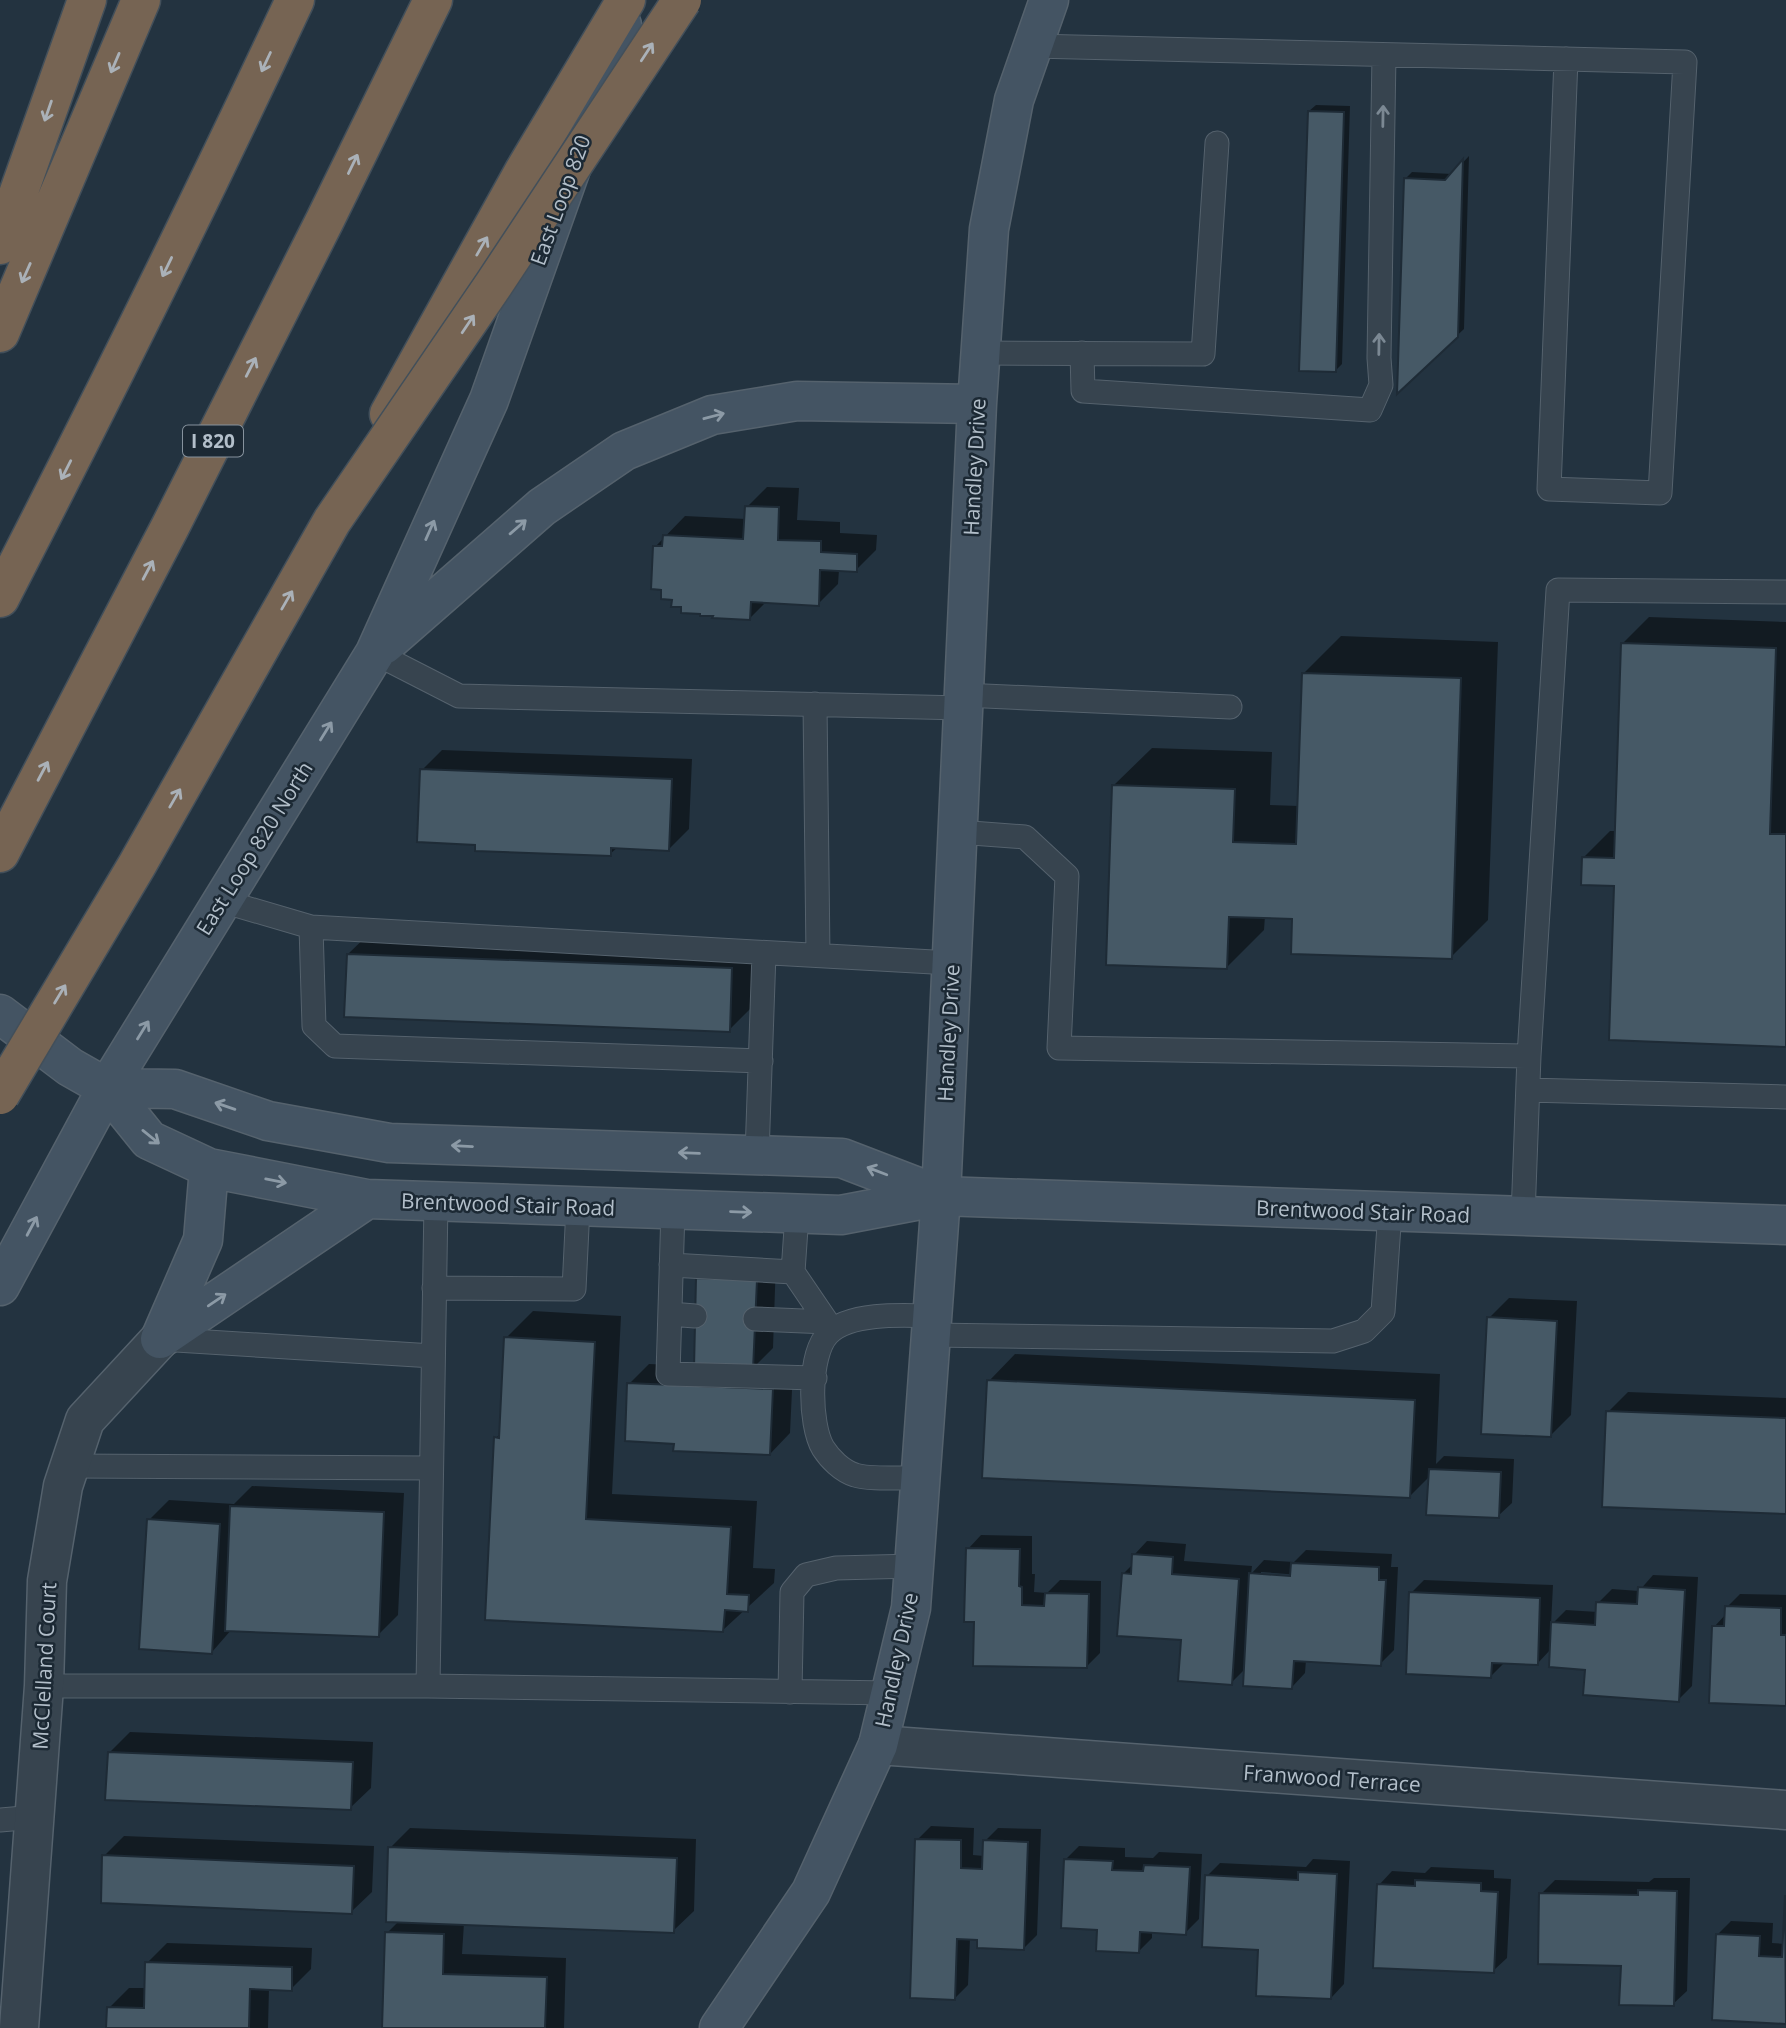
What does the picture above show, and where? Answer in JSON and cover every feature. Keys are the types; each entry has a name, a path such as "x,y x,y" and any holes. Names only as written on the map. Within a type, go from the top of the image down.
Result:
{"highway":[{"path":"0,245 87,0"},
{"path":"0,333 141,0"},
{"path":"0,597 83,436 295,0"},
{"name":"I 820","path":"6,842 177,514 433,0"},
{"path":"410,48 441,0"},
{"path":"0,1095 138,865 332,521 428,341 524,171 628,0"},
{"path":"332,521 480,305 682,0"}],"main road":[{"name":"East Loop 820","path":"489,400 628,0"},
{"name":"Handley Drive","path":"719,2028 811,1892 878,1745 911,1608 941,1196 976,404 989,229 1014,100 1049,0"},
{"name":"East Loop 820 North","path":"0,1286 107,1088 374,653 489,400"},
{"path":"374,653 542,507 624,451 712,415 797,401 976,404"},
{"name":"Brentwood Stair Road","path":"0,1014 70,1067 107,1088 149,1140 209,1168 367,1199 841,1215 941,1196 1786,1225"},
{"name":"Brentwood Stair Road","path":"107,1088 175,1089 268,1121 389,1143 842,1158 941,1196"},
{"path":"160,1339 203,1240 209,1168"},
{"path":"160,1339 367,1199"}],"street":[{"name":"McClelland Court","path":"19,2028 17,1818 44,1686 47,1581 63,1486 85,1420 160,1339"},
{"name":"Franwood Terrace","path":"878,1745 1786,1810"}],"lane":[{"path":"1033,46 1384,55 1566,59 1685,62 1660,493 1549,488 1566,59"},
{"path":"1082,353 1083,391 1370,410 1381,385 1379,358 1384,55"},
{"path":"980,353 1203,354 1217,143"},
{"path":"1523,1216 1529,1056 1558,590 1786,592"},
{"path":"374,653 459,696 815,704 963,701 1230,707"},
{"path":"815,704 818,956"},
{"path":"958,832 1025,837 1067,876 1059,1048 1529,1056"},
{"path":"222,901 311,928 951,963"},
{"path":"311,928 314,1026 335,1046 761,1061"},
{"path":"757,1155 764,953"},
{"path":"1528,1090 1786,1097"},
{"path":"428,1686 436,1202"},
{"path":"434,1288 575,1289 578,1206"},
{"path":"673,1210 668,1374 815,1378"},
{"path":"755,1319 828,1328 893,1315 931,1326 1333,1341 1364,1331 1383,1312 1390,1211"},
{"path":"797,1213 793,1272 828,1328"},
{"path":"671,1265 793,1272"},
{"path":"670,1314 695,1316"},
{"path":"828,1328 817,1350 812,1406 822,1446 838,1466 856,1476 920,1478"},
{"path":"160,1339 433,1356"},
{"path":"69,1466 432,1468"},
{"path":"790,1692 792,1592 806,1575 836,1568 914,1566"},
{"path":"44,1686 428,1686 891,1693"}],"building":[{"path":"1308,111 1344,112 1336,372 1299,371"},
{"path":"1463,159 1458,337 1397,394 1404,178 1445,180"},
{"path":"745,506 779,507 778,540 821,541 821,552 857,554 857,572 820,570 819,606 751,602 750,620 681,613 681,607 671,607 672,600 661,599 661,590 651,589 653,546 662,546 663,535 743,539"},
{"path":"1621,643 1776,648 1770,834 1786,834 1786,1047 1609,1040 1614,886 1581,885 1582,857 1614,858"},
{"path":"1302,673 1461,678 1452,959 1291,954 1292,919 1229,917 1227,969 1106,965 1112,785 1235,789 1233,842 1296,844"},
{"path":"420,769 672,779 669,851 611,848 611,856 475,851 475,845 417,842"},
{"path":"347,954 732,968 730,1032 344,1017"},
{"path":"696,1278 757,1280 753,1370 694,1368"},
{"path":"1487,1317 1557,1321 1551,1437 1481,1434"},
{"path":"504,1337 595,1342 586,1519 731,1527 727,1594 749,1595 748,1612 725,1610 723,1632 485,1620 494,1437 499,1438"},
{"path":"987,1380 1415,1400 1410,1498 982,1478"},
{"path":"627,1383 773,1389 770,1455 673,1451 674,1444 625,1441"},
{"path":"1606,1411 1786,1418 1786,1514 1602,1507"},
{"path":"1429,1469 1501,1472 1499,1518 1426,1515"},
{"path":"230,1506 384,1512 379,1637 225,1631"},
{"path":"147,1519 220,1524 212,1654 139,1649"},
{"path":"966,1548 1020,1549 1019,1586 1022,1587 1022,1605 1044,1606 1045,1593 1089,1594 1087,1668 973,1666 974,1622 964,1622"},
{"path":"1132,1554 1173,1557 1172,1574 1239,1579 1232,1685 1178,1681 1181,1640 1117,1636 1122,1573 1131,1574"},
{"path":"1291,1563 1379,1567 1379,1580 1386,1580 1381,1666 1294,1661 1292,1689 1243,1686 1249,1573 1290,1576"},
{"path":"1638,1587 1685,1590 1679,1702 1583,1695 1585,1670 1549,1667 1551,1622 1595,1625 1596,1602 1637,1604"},
{"path":"1409,1592 1540,1598 1538,1665 1492,1663 1491,1678 1406,1674"},
{"path":"1725,1606 1781,1608 1781,1635 1786,1635 1786,1706 1709,1703 1712,1626 1724,1626"},
{"path":"108,1752 353,1762 351,1810 105,1800"},
{"path":"915,1839 961,1840 961,1868 982,1869 983,1840 1028,1842 1024,1950 977,1948 977,1940 957,1939 955,2000 910,1998"},
{"path":"388,1847 677,1858 674,1933 386,1922"},
{"path":"102,1855 354,1866 352,1914 101,1903"},
{"path":"1064,1859 1113,1861 1112,1870 1143,1871 1144,1865 1190,1867 1186,1935 1140,1932 1139,1953 1096,1951 1097,1930 1061,1928"},
{"path":"1298,1872 1337,1874 1331,1999 1256,1996 1258,1950 1202,1947 1205,1875 1298,1880"},
{"path":"1415,1880 1481,1883 1481,1891 1498,1892 1494,1973 1373,1968 1377,1884 1415,1886"},
{"path":"1638,1890 1677,1891 1674,2006 1619,2005 1621,1966 1538,1964 1539,1893 1638,1895"},
{"path":"1785,1895 1786,2024 1712,2020 1716,1934 1760,1936 1759,1956 1782,1957"},
{"path":"385,1932 444,1934 443,1974 547,1977 545,2028 382,2028"},
{"path":"145,1962 292,1967 292,1991 250,1989 249,2028 106,2028 107,2007 144,2008"}]}
